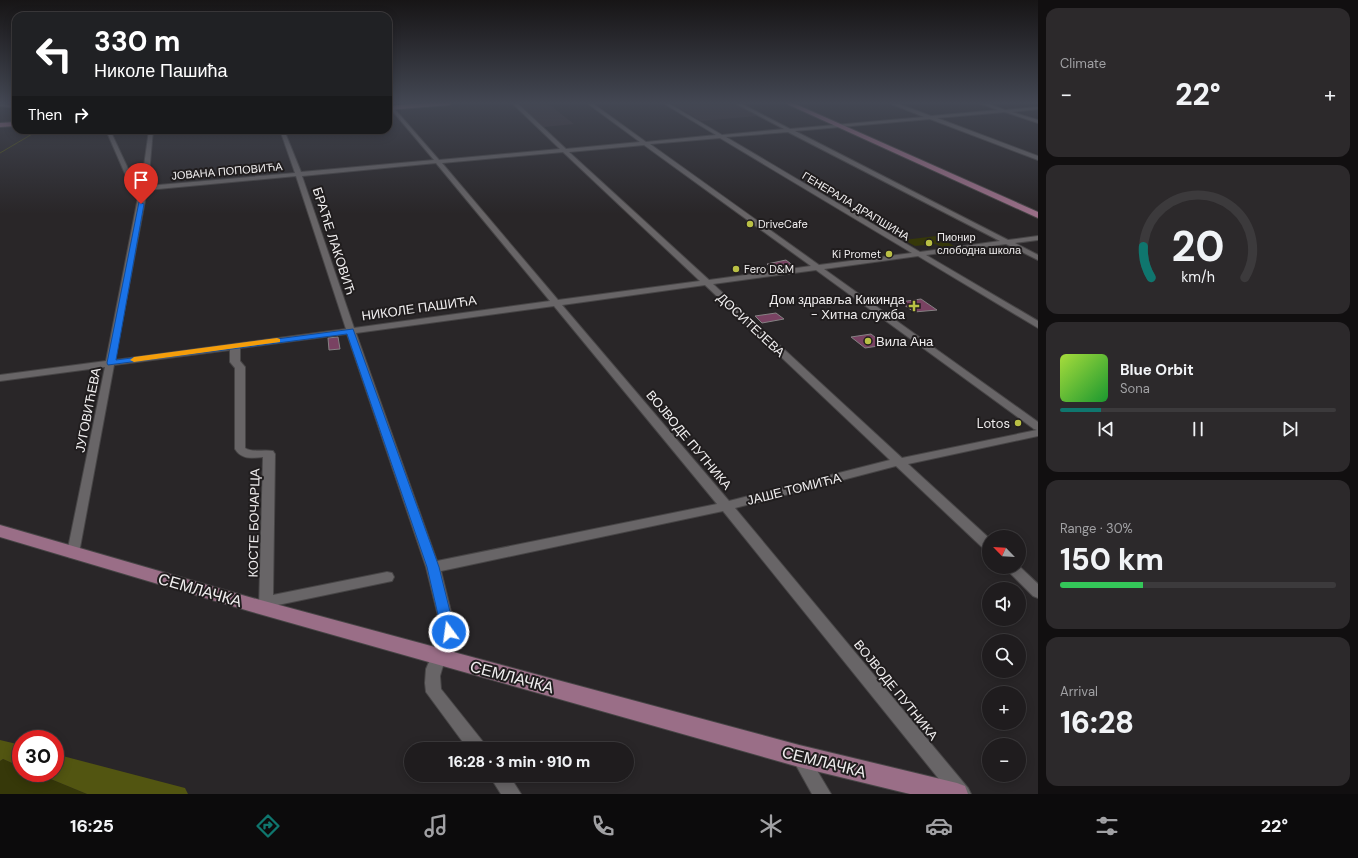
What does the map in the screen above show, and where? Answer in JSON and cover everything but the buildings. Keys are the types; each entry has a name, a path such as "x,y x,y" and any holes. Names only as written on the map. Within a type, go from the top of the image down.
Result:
{"main road":[{"path":"870,140 1038,215"},
{"name":"СЕМЛАЧКА","path":"0,531 73,553 266,605 438,657 799,756 957,794"}],"street":[{"path":"112,140 128,175 146,175"},
{"name":"ЈУГОВИЋЕВА","path":"73,553 144,188 151,140"},
{"name":"БРАЋЕ ЛАКОВИЋ","path":"286,140 299,175 350,331 433,567 449,632 438,657 431,679 434,692 473,742"},
{"name":"ВОЈВОДЕ ПУТНИКА","path":"418,140 726,506 962,794"},
{"name":"ДОСИТЕЈЕВА","path":"553,140 706,284 982,539"},
{"path":"640,140 1038,427"},
{"name":"ЈОВАНА ПОПОВИЋА","path":"144,188 688,140"},
{"name":"ГЕНЕРАЛА ДРАПШИНА","path":"726,140 1038,325"},
{"path":"810,140 1038,258"},
{"path":"990,140 1038,158"},
{"name":"НИКОЛЕ ПАШИЋА","path":"0,378 818,269 1038,238"},
{"name":"КОСТЕ БОЧАРЦА","path":"235,346 235,362 240,367 240,449 245,454 269,454 266,605"},
{"name":"ЈАШЕ ТОМИЋА","path":"433,567 726,506 899,462 1038,433"},
{"path":"1019,574 1038,592"},
{"path":"266,605 387,577"},
{"path":"799,756 822,794"},
{"path":"503,782 512,794"}],"shaded area":[{"name":"Пионир слободна школа","path":"936,236 954,246 942,247 935,244 915,246 904,240"},
{"path":"0,740 12,743 12,763 3,759 0,761"},
{"path":"64,756 185,788 188,794 87,794 58,782 64,782"},
{"path":"3,759 12,763 12,782 58,782 87,794 0,794 0,761"}],"waterway":[{"path":"0,153 22,140"}],"slow traffic":[{"path":"134,360 277,341"}],"place":[{"name":"DriveCafe","path":"750,224"},
{"name":"Пионир слободна школа","path":"929,243"},
{"name":"Ki Promet","path":"889,254"},
{"name":"Fero D&M","path":"736,269"},
{"name":"Дом здравља Кикинда - Хитна служба","path":"914,306"},
{"name":"Вила Ана","path":"868,341"},
{"name":"Lotos","path":"1018,423"}],"route":[{"path":"141,204 111,363 350,331 433,567 449,632"}]}
